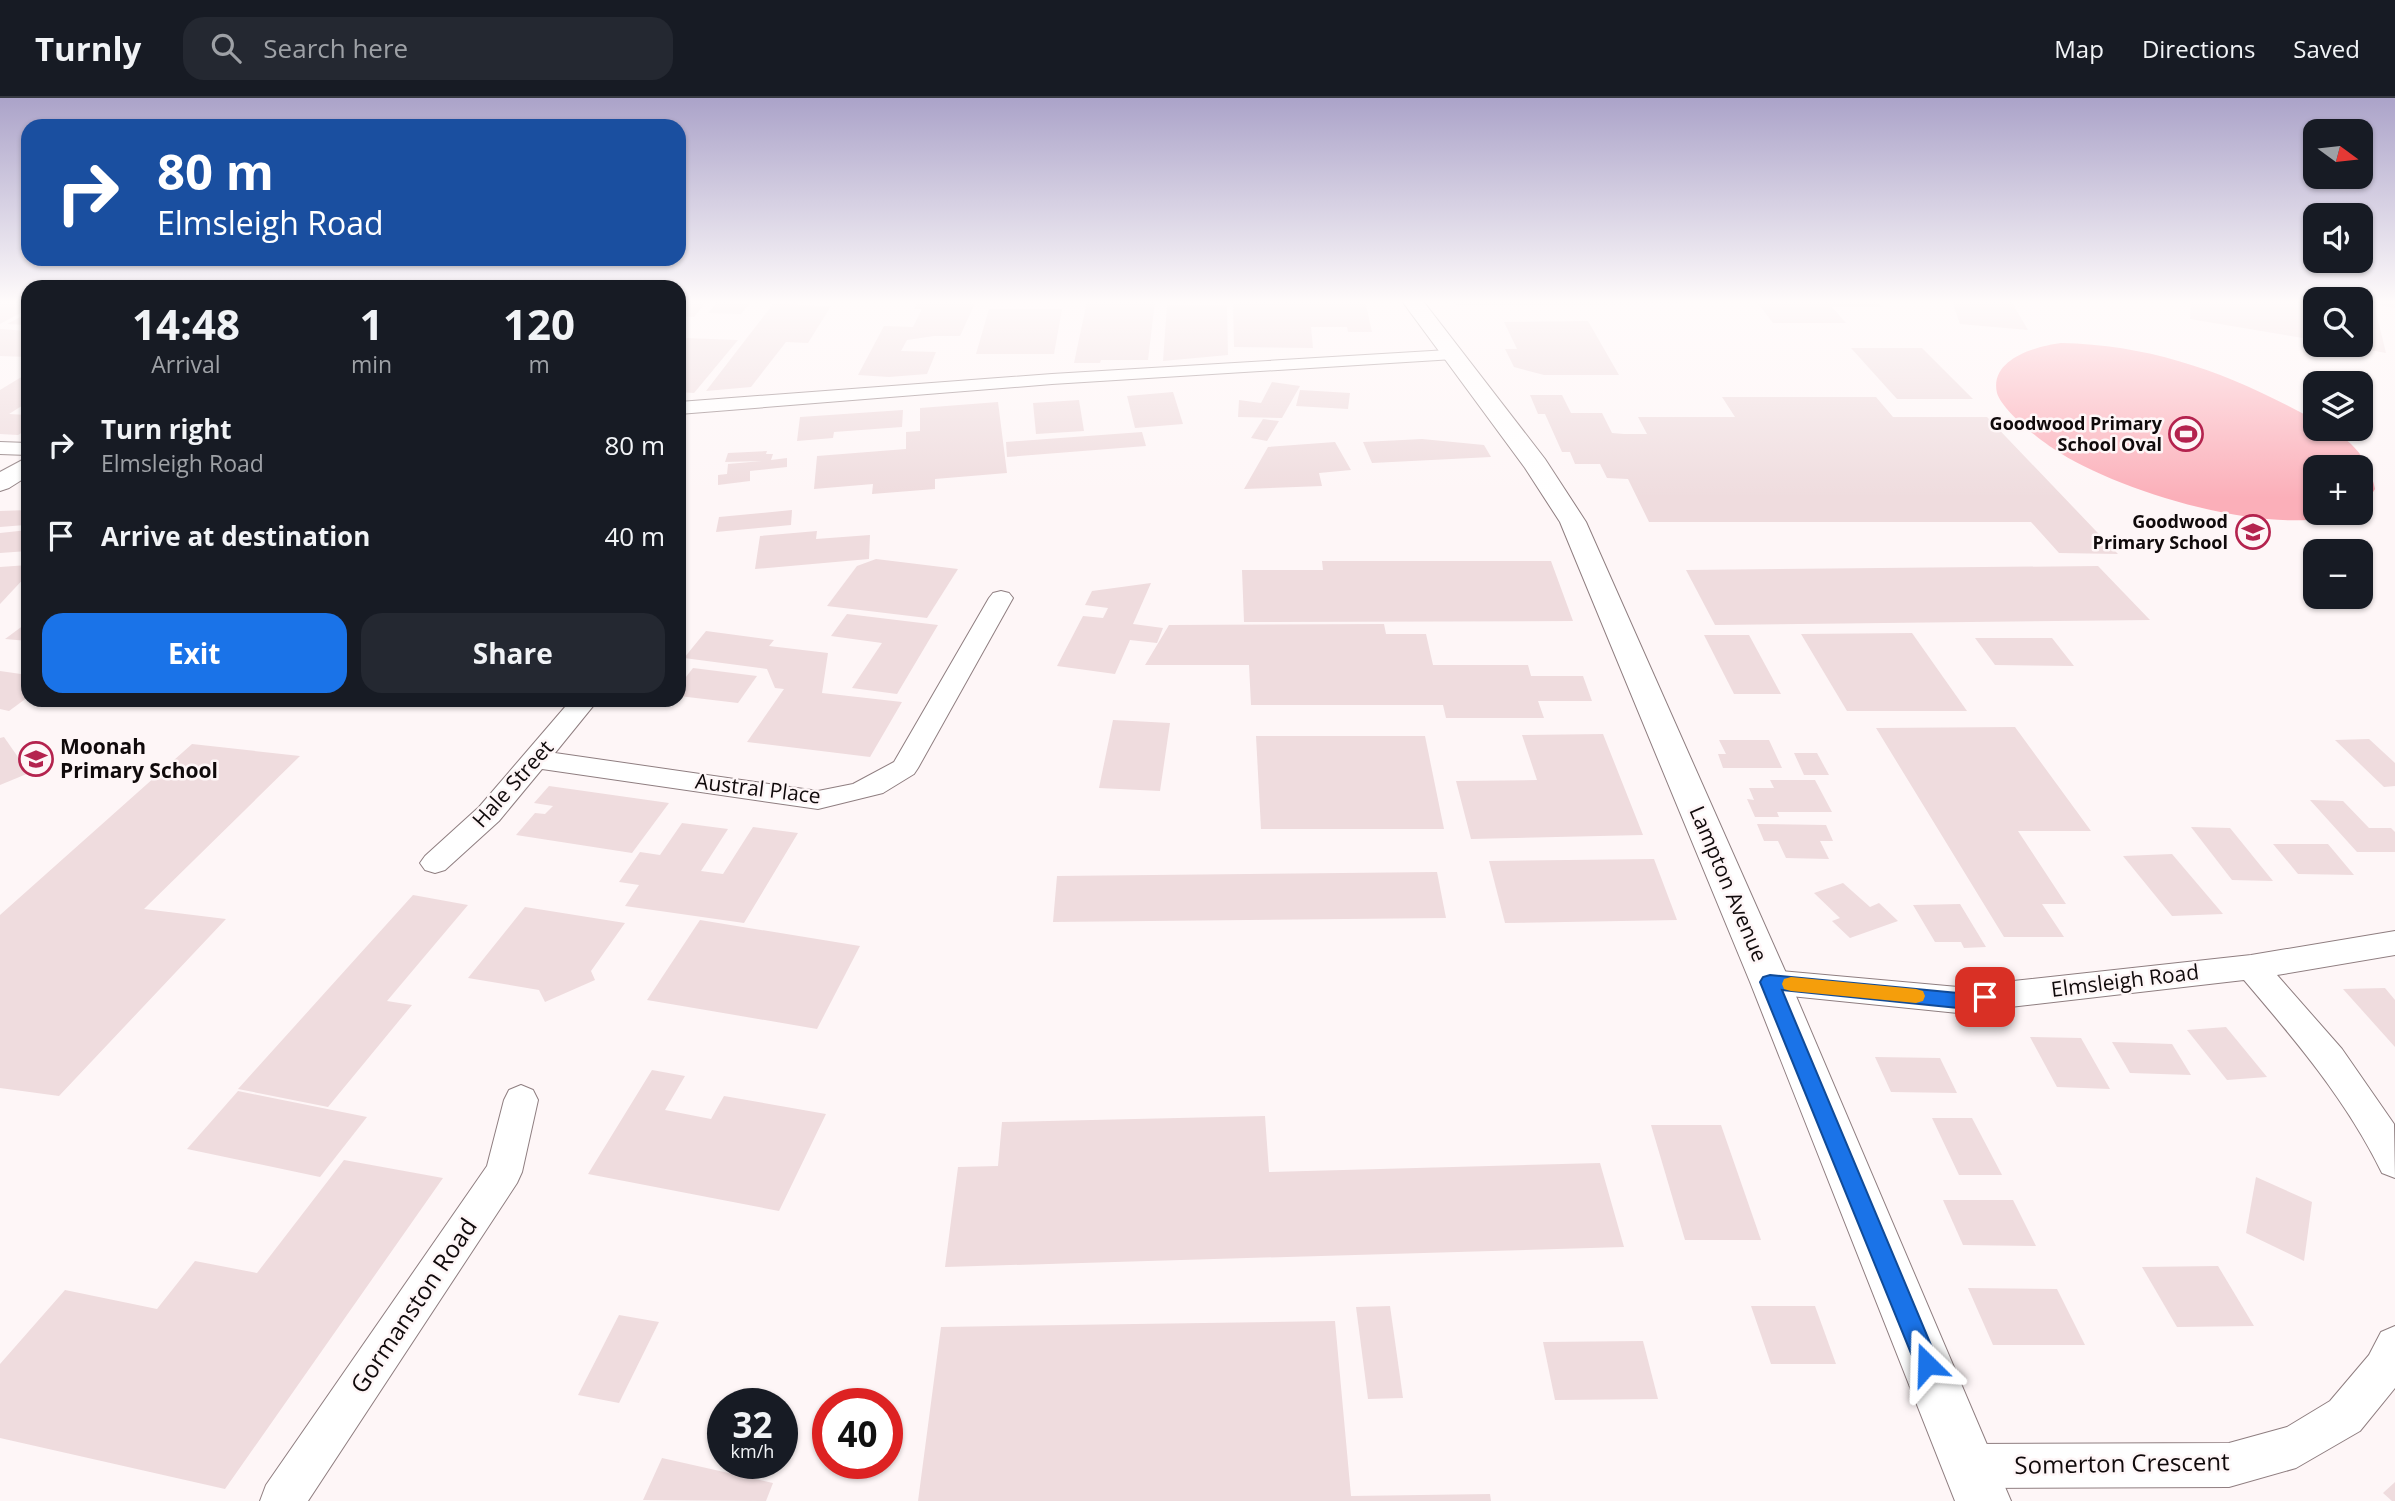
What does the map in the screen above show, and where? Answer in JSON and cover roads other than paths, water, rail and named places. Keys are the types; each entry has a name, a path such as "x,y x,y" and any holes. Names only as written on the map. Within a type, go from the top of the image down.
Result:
{"street":[{"path":"686,407 1052,379 1259,366"},
{"name":"Lampton Avenue","path":"1457,366 1550,482 1573,522 1770,982 1976,1484"},
{"path":"0,448 21,449"},
{"path":"0,484 21,470"},
{"name":"Austral Place","path":"536,759 818,800 879,786 904,768 1001,598"},
{"name":"Hale Street","path":"435,863 489,814 579,707"},
{"name":"Elmsleigh Road","path":"1770,982 1958,1000 2251,967 2395,943"},
{"path":"2251,967 2335,1065 2378,1124 2395,1162"},
{"name":"Gormanston Road","path":"282,1501 504,1172 522,1100"},
{"name":"Somerton Crescent","path":"1976,1484 2229,1465 2296,1446 2345,1416 2384,1370 2395,1346"}],"place":[{"name":"Goodwood Primary School Oval","path":"2186,434"},
{"name":"Goodwood Primary School","path":"2253,532"},
{"name":"Moonah Primary School","path":"36,759"}]}
